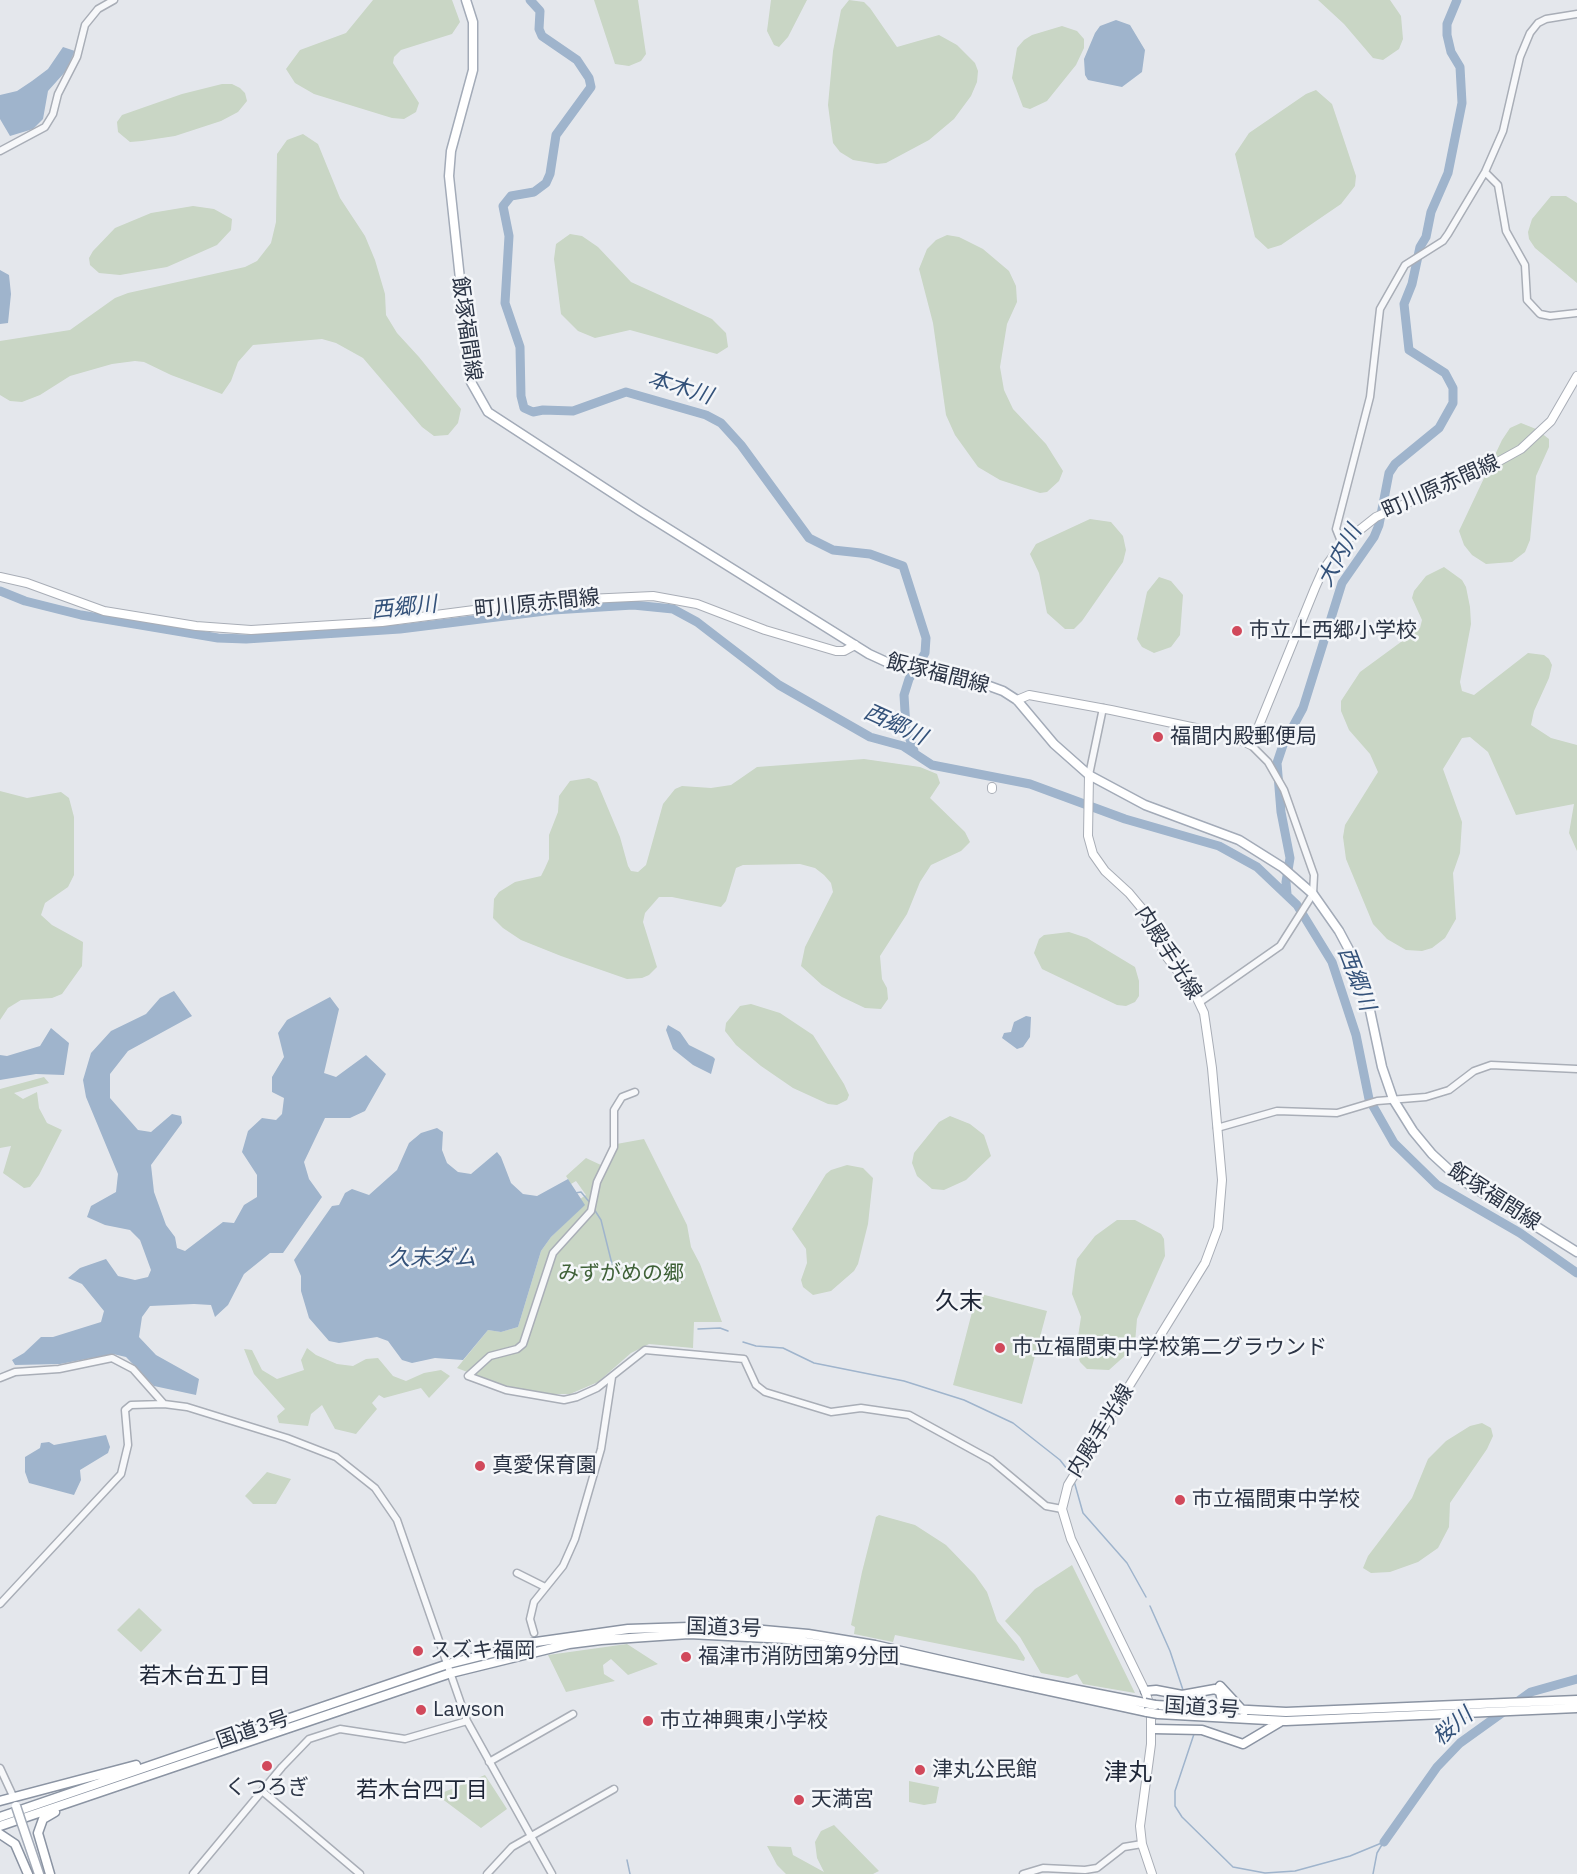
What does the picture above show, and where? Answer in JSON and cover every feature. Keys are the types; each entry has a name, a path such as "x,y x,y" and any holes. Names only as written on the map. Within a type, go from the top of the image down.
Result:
{"main road":[{"name":"飯塚福間線","path":"466,0 473,22 473,70 451,151 449,176 469,367 479,399 501,423 879,659 915,670 981,683 1003,691 1017,700 1054,744 1089,775 1145,805 1239,840 1282,867 1313,894 1339,931 1361,977 1382,1068 1393,1099 1422,1144 1450,1171 1577,1252"},
{"name":"町川原赤間線","path":"1251,745 1315,588 1329,561 1342,544 1386,511 1494,465 1521,448 1551,421 1577,376"},
{"name":"町川原赤間線","path":"0,578 27,583 104,611 196,626 251,630 382,622 543,601 653,596 697,604 765,630 836,651 855,645"},
{"path":"1017,700 1029,695 1103,708 1229,735 1251,745"},
{"name":"内殿手光線","path":"1062,1509 1068,1485 1074,1474 1199,1275 1218,1228 1222,1193 1211,1058 1200,1002 1166,956 1144,911 1129,893 1105,871 1093,855 1088,836 1089,775"},
{"path":"1062,1509 1071,1539 1145,1691 1151,1709 1153,1729 1141,1809 1142,1844 1152,1874"},
{"name":"国道3号","path":"0,1826 450,1669 491,1652 593,1632 660,1627 747,1627 808,1634 875,1645 1157,1709 1245,1716 1355,1711 1472,1710"},
{"name":"国道3号","path":"0,1817 191,1752 450,1669"},
{"path":"1197,1691 1208,1685 1219,1686 1245,1716 1257,1725 1254,1739"},
{"path":"1145,1691 1156,1690 1182,1695 1212,1689 1220,1692 1222,1698 1220,1705 1208,1710"},
{"name":"国道3号","path":"1157,1709 1208,1710 1286,1721 1541,1706 1577,1700"},
{"name":"国道3号","path":"1541,1706 1577,1708"},
{"path":"1153,1729 1202,1730 1243,1744 1254,1739 1274,1723 1286,1721"},
{"path":"0,1801 191,1752"},
{"path":"50,1874 38,1833 43,1820 48,1814 100,1796 122,1784"},
{"path":"13,1796 39,1874"},
{"path":"0,1834 15,1844 28,1874"}],"street":[{"path":"0,151 45,128 53,114 58,94 77,57 85,25 98,9 114,0"},
{"path":"1342,544 1336,529 1370,397 1378,317 1392,285 1411,259 1443,241 1485,172 1503,131 1520,57 1530,33 1538,23 1546,19 1577,15"},
{"path":"1485,172 1498,185 1506,231 1525,265 1527,300 1540,314 1550,316 1577,314"},
{"path":"1089,775 1103,708"},
{"path":"1200,1002 1274,950 1293,929 1313,894 1312,868 1280,778 1251,745"},
{"path":"1217,1128 1277,1111 1337,1113 1377,1101 1414,1099 1440,1094 1474,1071 1491,1065 1577,1069"},
{"path":"635,1092 622,1097 614,1110 614,1148 597,1182 591,1211 553,1253 523,1344 517,1349 490,1356 468,1376 506,1390 564,1400 589,1393 645,1350 744,1359 756,1385 765,1392 831,1412 861,1408 909,1415 991,1460 1046,1506 1062,1509"},
{"path":"0,1378 15,1372 59,1369 112,1358 133,1369 164,1404"},
{"path":"534,1633 530,1611 545,1587 563,1566 575,1539 601,1449 612,1376"},
{"path":"0,1604 121,1474 128,1445 125,1410 131,1405 164,1404 187,1407 299,1442 336,1457 362,1475 375,1488 398,1520 467,1721 552,1874"},
{"path":"518,1573 545,1587"},
{"path":"489,1762 573,1714"},
{"path":"193,1874 302,1744 318,1734 350,1730 405,1739 467,1721"},
{"path":"0,1768 13,1796"},
{"path":"487,1874 512,1847 614,1789"},
{"path":"262,1791 360,1874"},
{"path":"1023,1874 1043,1868 1085,1870 1097,1868 1124,1848 1142,1844"}],"green space":[{"path":"373,0 452,0 460,22 452,34 401,50 394,57 393,63 419,103 416,112 404,119 392,118 314,94 295,83 286,69 300,50 346,33"},
{"path":"594,0 638,0 646,54 641,61 629,66 615,64"},
{"path":"771,0 807,0 788,37 779,47 774,45 767,31"},
{"path":"849,0 864,2 897,47 939,35 957,45 975,63 978,71 977,82 971,96 954,119 929,140 886,163 877,164 853,160 840,152 833,143 828,105 833,51 841,10"},
{"path":"1318,0 1390,0 1401,16 1403,39 1399,49 1383,60 1373,58 1344,24"},
{"path":"1062,26 1077,31 1084,39 1084,48 1076,65 1047,101 1030,109 1023,107 1012,78 1017,48 1032,35"},
{"path":"222,84 232,84 240,88 245,93 247,101 238,112 221,121 175,136 142,141 130,142 118,132 117,122 122,115 182,94"},
{"path":"1316,90 1332,104 1356,176 1355,186 1341,204 1281,245 1268,249 1255,237 1235,154 1249,133 1306,94"},
{"path":"303,134 318,144 340,198 365,236 385,294 386,315 397,333 461,409 458,423 448,435 434,436 422,427 363,358 336,343 322,339 253,345 238,362 231,381 222,394 144,362 135,361 112,364 70,376 40,395 22,402 10,401 0,395 0,341 70,330 115,298 128,293 245,267 257,261 271,243 276,222 277,154 287,140"},
{"path":"1551,196 1566,196 1577,203 1577,283 1535,248 1529,239 1528,232 1532,219"},
{"path":"193,206 214,209 232,219 231,230 217,245 167,267 120,275 99,273 90,265 89,258 93,251 115,228 151,213"},
{"path":"570,234 582,236 598,247 631,282 712,319 726,333 728,347 717,354 630,330 595,338 578,331 561,314 554,259 556,244"},
{"path":"947,235 959,237 983,249 1009,271 1016,286 1017,302 1007,324 1000,367 1004,390 1013,409 1046,444 1063,471 1059,481 1047,492 1040,493 1000,480 978,467 955,435 946,415 933,323 919,269 927,249 936,240"},
{"path":"1521,423 1536,429 1549,439 1549,447 1536,476 1530,540 1525,552 1512,562 1486,564 1472,555 1464,545 1459,531 1502,440 1510,428"},
{"path":"1090,519 1111,522 1123,536 1126,550 1123,562 1082,621 1074,629 1065,629 1047,613 1039,573 1030,554 1036,544"},
{"path":"1444,567 1462,580 1466,587 1470,607 1471,624 1460,682 1462,691 1474,695 1528,653 1544,655 1552,665 1531,725 1551,738 1577,745 1577,851 1569,833 1574,804 1516,815 1488,752 1470,737 1462,738 1443,769 1462,822 1460,853 1453,873 1456,919 1445,938 1432,948 1422,951 1406,950 1387,939 1373,924 1346,859 1343,837 1345,825 1378,772 1370,754 1349,730 1341,711 1341,701 1360,672 1420,628 1422,620 1412,598 1414,591 1426,576"},
{"path":"1159,577 1171,581 1183,595 1180,635 1171,647 1154,653 1142,647 1137,639 1147,592"},
{"path":"864,759 920,767 937,774 940,783 930,798 965,832 970,842 961,851 931,865 920,882 907,914 880,956 882,979 887,988 888,999 881,1009 865,1008 842,997 822,985 801,966 805,947 833,892 831,883 824,875 815,868 800,864 743,865 736,868 726,901 721,907 672,897 659,897 645,913 643,922 657,967 642,978 627,979 521,940 493,918 494,899 499,892 515,882 541,876 549,859 549,835 558,812 559,796 570,781 589,778 597,782 620,837 628,866 631,871 638,872 646,865 663,804 675,789 682,786 711,788 731,785 757,767"},
{"path":"0,791 27,798 61,792 69,798 74,817 74,875 68,887 45,903 41,915 52,925 83,942 82,966 62,994 52,998 21,1000 8,1008 0,1020"},
{"path":"1069,932 1087,938 1135,967 1139,981 1139,996 1135,1002 1126,1006 1117,1005 1042,969 1034,953 1039,939 1044,935"},
{"path":"751,1004 780,1013 813,1035 844,1084 849,1095 847,1100 837,1105 828,1104 793,1088 736,1045 725,1031 726,1023 740,1006"},
{"path":"44,1077 49,1083 14,1093 23,1099 37,1092 39,1108 47,1123 62,1130 39,1175 30,1187 24,1188 3,1173 11,1146 0,1148 0,1089"},
{"path":"950,1116 970,1124 984,1135 991,1156 966,1180 944,1190 932,1189 917,1176 912,1163 914,1153 939,1122"},
{"name":"みずがめの郷","path":"644,1139 687,1225 691,1247 700,1264 722,1322 694,1322 693,1348 649,1344 631,1353 598,1382 570,1394 545,1394 500,1385 457,1368 488,1330 501,1332 518,1327 541,1251 551,1237 584,1205 580,1199 586,1195 576,1181 571,1184 566,1176 586,1158 603,1166 611,1145"},
{"path":"847,1165 863,1168 873,1178 868,1224 858,1264 854,1271 831,1291 813,1295 803,1287 801,1280 807,1263 806,1249 792,1229 826,1174"},
{"path":"1117,1220 1135,1220 1161,1234 1164,1239 1165,1256 1137,1319 1135,1343 1128,1353 1109,1370 1087,1369 1080,1362 1076,1350 1081,1317 1072,1294 1077,1259 1095,1236"},
{"name":"市立福間東中学校第二グラウンド","path":"977,1293 1047,1311 1022,1404 953,1385"},
{"path":"307,1348 316,1355 337,1364 353,1366 366,1359 378,1358 393,1376 406,1381 424,1373 441,1370 450,1376 429,1398 421,1388 384,1398 379,1395 372,1403 377,1409 356,1434 335,1429 322,1405 311,1414 308,1426 279,1423 277,1416 285,1409 254,1374 244,1349 252,1350 262,1370 277,1379 304,1370 301,1360"},
{"path":"1482,1423 1491,1428 1493,1436 1487,1449 1450,1503 1449,1527 1438,1548 1418,1562 1390,1572 1371,1573 1363,1568 1368,1556 1412,1498 1428,1459 1446,1441 1470,1426"},
{"path":"267,1472 291,1479 276,1504 253,1504 245,1496"},
{"path":"879,1515 915,1525 946,1545 975,1575 987,1592 997,1621 1017,1645 1025,1658 1024,1661 895,1635 893,1642 854,1634 855,1627 851,1625 862,1572 876,1517"},
{"path":"1072,1565 1135,1693 1083,1684 1077,1674 1068,1678 1041,1673 1020,1637 1005,1621 1035,1589"},
{"path":"139,1608 162,1630 141,1652 117,1630"},
{"path":"627,1644 658,1664 628,1675 611,1659 603,1665 604,1674 615,1681 566,1692 548,1655"},
{"path":"485,1775 507,1809 481,1828 437,1795"},
{"path":"909,1781 939,1787 936,1803 924,1805 909,1802"},
{"path":"834,1825 879,1871 873,1874 786,1874 777,1865 767,1846 791,1847 793,1855 824,1872 817,1858 815,1842 821,1831"}],"water":[{"path":"1116,20 1130,25 1145,50 1142,72 1122,87 1088,80 1085,75 1084,59 1095,33 1100,26"},
{"path":"63,47 75,51 65,72 48,91 43,119 33,129 10,136 0,119 0,95 17,91 48,69"},
{"path":"0,270 9,275 11,294 8,323 0,324"},
{"path":"174,991 192,1016 128,1051 110,1074 110,1098 138,1130 151,1132 172,1114 181,1116 182,1123 151,1165 154,1192 166,1225 175,1237 177,1248 185,1251 223,1222 234,1223 244,1205 257,1197 257,1175 242,1152 248,1131 262,1118 276,1120 282,1114 284,1098 272,1092 272,1077 284,1057 278,1033 287,1020 330,997 339,1009 324,1073 336,1077 366,1055 386,1074 365,1111 350,1118 325,1118 304,1162 309,1179 322,1197 283,1253 270,1253 244,1274 228,1305 215,1317 211,1305 194,1304 150,1306 142,1317 139,1337 156,1355 199,1379 196,1395 154,1386 126,1357 113,1354 60,1364 15,1365 12,1360 24,1353 41,1337 53,1337 101,1322 104,1311 82,1284 68,1278 80,1268 106,1259 118,1276 135,1280 148,1277 151,1270 140,1240 130,1230 105,1225 87,1217 91,1206 116,1192 118,1174 86,1097 83,1080 91,1053 111,1031 146,1014 160,998"},
{"path":"1026,1016 1031,1017 1030,1037 1023,1047 1017,1049 1002,1038 1004,1033 1011,1032 1014,1022"},
{"path":"668,1025 680,1032 689,1045 715,1059 711,1074 693,1065 673,1049 666,1030"},
{"path":"51,1028 69,1043 64,1075 36,1074 0,1080 0,1055 7,1056 40,1046"},
{"name":"久末ダム","path":"437,1128 443,1132 442,1150 447,1163 458,1172 471,1174 497,1152 511,1183 523,1194 537,1196 568,1179 585,1205 551,1237 541,1251 518,1327 501,1332 488,1330 463,1360 435,1358 412,1363 402,1360 388,1341 377,1337 339,1343 329,1341 309,1318 301,1291 301,1276 294,1260 332,1206 339,1205 345,1193 352,1189 369,1195 397,1170 409,1143 421,1133"},
{"path":"106,1435 110,1447 108,1453 80,1470 81,1480 74,1495 29,1483 25,1472 25,1457 40,1448 41,1443 49,1442 54,1445"}],"waterway":[{"name":"本木川","path":"530,0 540,11 539,29 542,36 577,60 589,78 591,87 556,135 550,174 546,183 534,192 511,196 503,206 509,236 505,303 520,347 521,396 524,408 533,412 573,411 626,392 706,415 721,423 741,445 809,538 833,550 870,554 903,566 926,638 925,653 909,679 904,695 906,728 914,751"},
{"name":"大内川","path":"1287,894 1286,882 1290,858 1281,812 1277,763 1283,745 1303,708 1342,583 1374,537 1379,525 1389,473 1395,464 1439,428 1453,403 1453,388 1445,373 1409,350 1404,304 1412,284 1420,247 1426,237 1431,212 1448,173 1462,103 1460,67 1451,52 1447,35 1447,24 1457,0"},
{"name":"西郷川","path":"0,591 25,601 81,615 218,638 246,639 400,629 553,610 633,605 673,609 697,622 779,685 870,737 903,746 932,765 1030,784 1125,819 1219,846 1257,867 1297,905 1332,962 1356,1035 1369,1099 1394,1143 1437,1185 1520,1233 1577,1273"},
{"path":"575,1193 581,1192 591,1204"},
{"path":"594,1209 601,1220 612,1264"},
{"path":"698,1329 720,1328 728,1331"},
{"path":"743,1342 756,1346 783,1348 814,1363 904,1381 964,1400 1013,1423 1060,1460 1071,1474"},
{"path":"1074,1481 1083,1513 1127,1563 1146,1597"},
{"path":"1150,1606 1170,1651 1183,1690"},
{"name":"桜川","path":"1384,1842 1437,1767 1460,1743 1531,1692 1577,1679"},
{"path":"1194,1734 1175,1791 1175,1806 1182,1817 1233,1867 1265,1873 1295,1871 1350,1856 1384,1842"},
{"path":"1373,1874 1377,1853 1383,1843"},
{"path":"627,1860 630,1874"}],"place":[{"name":"市立上西郷小学校","path":"1237,631"},
{"name":"福間内殿郵便局","path":"1158,737"},
{"name":"市立福間東中学校第二グラウンド","path":"1000,1348"},
{"name":"真愛保育園","path":"480,1466"},
{"name":"市立福間東中学校","path":"1180,1500"},
{"name":"スズキ福岡","path":"418,1651"},
{"name":"福津市消防団第9分団","path":"686,1657"},
{"name":"Lawson","path":"421,1710"},
{"name":"市立神興東小学校","path":"648,1721"},
{"name":"くつろぎ","path":"267,1766"},
{"name":"津丸公民館","path":"920,1770"},
{"name":"天満宮","path":"799,1800"}],"district":[{"name":"久末","path":"959,1302"},
{"name":"若木台五丁目","path":"205,1677"},
{"name":"津丸","path":"1128,1773"},
{"name":"若木台四丁目","path":"422,1791"}]}
